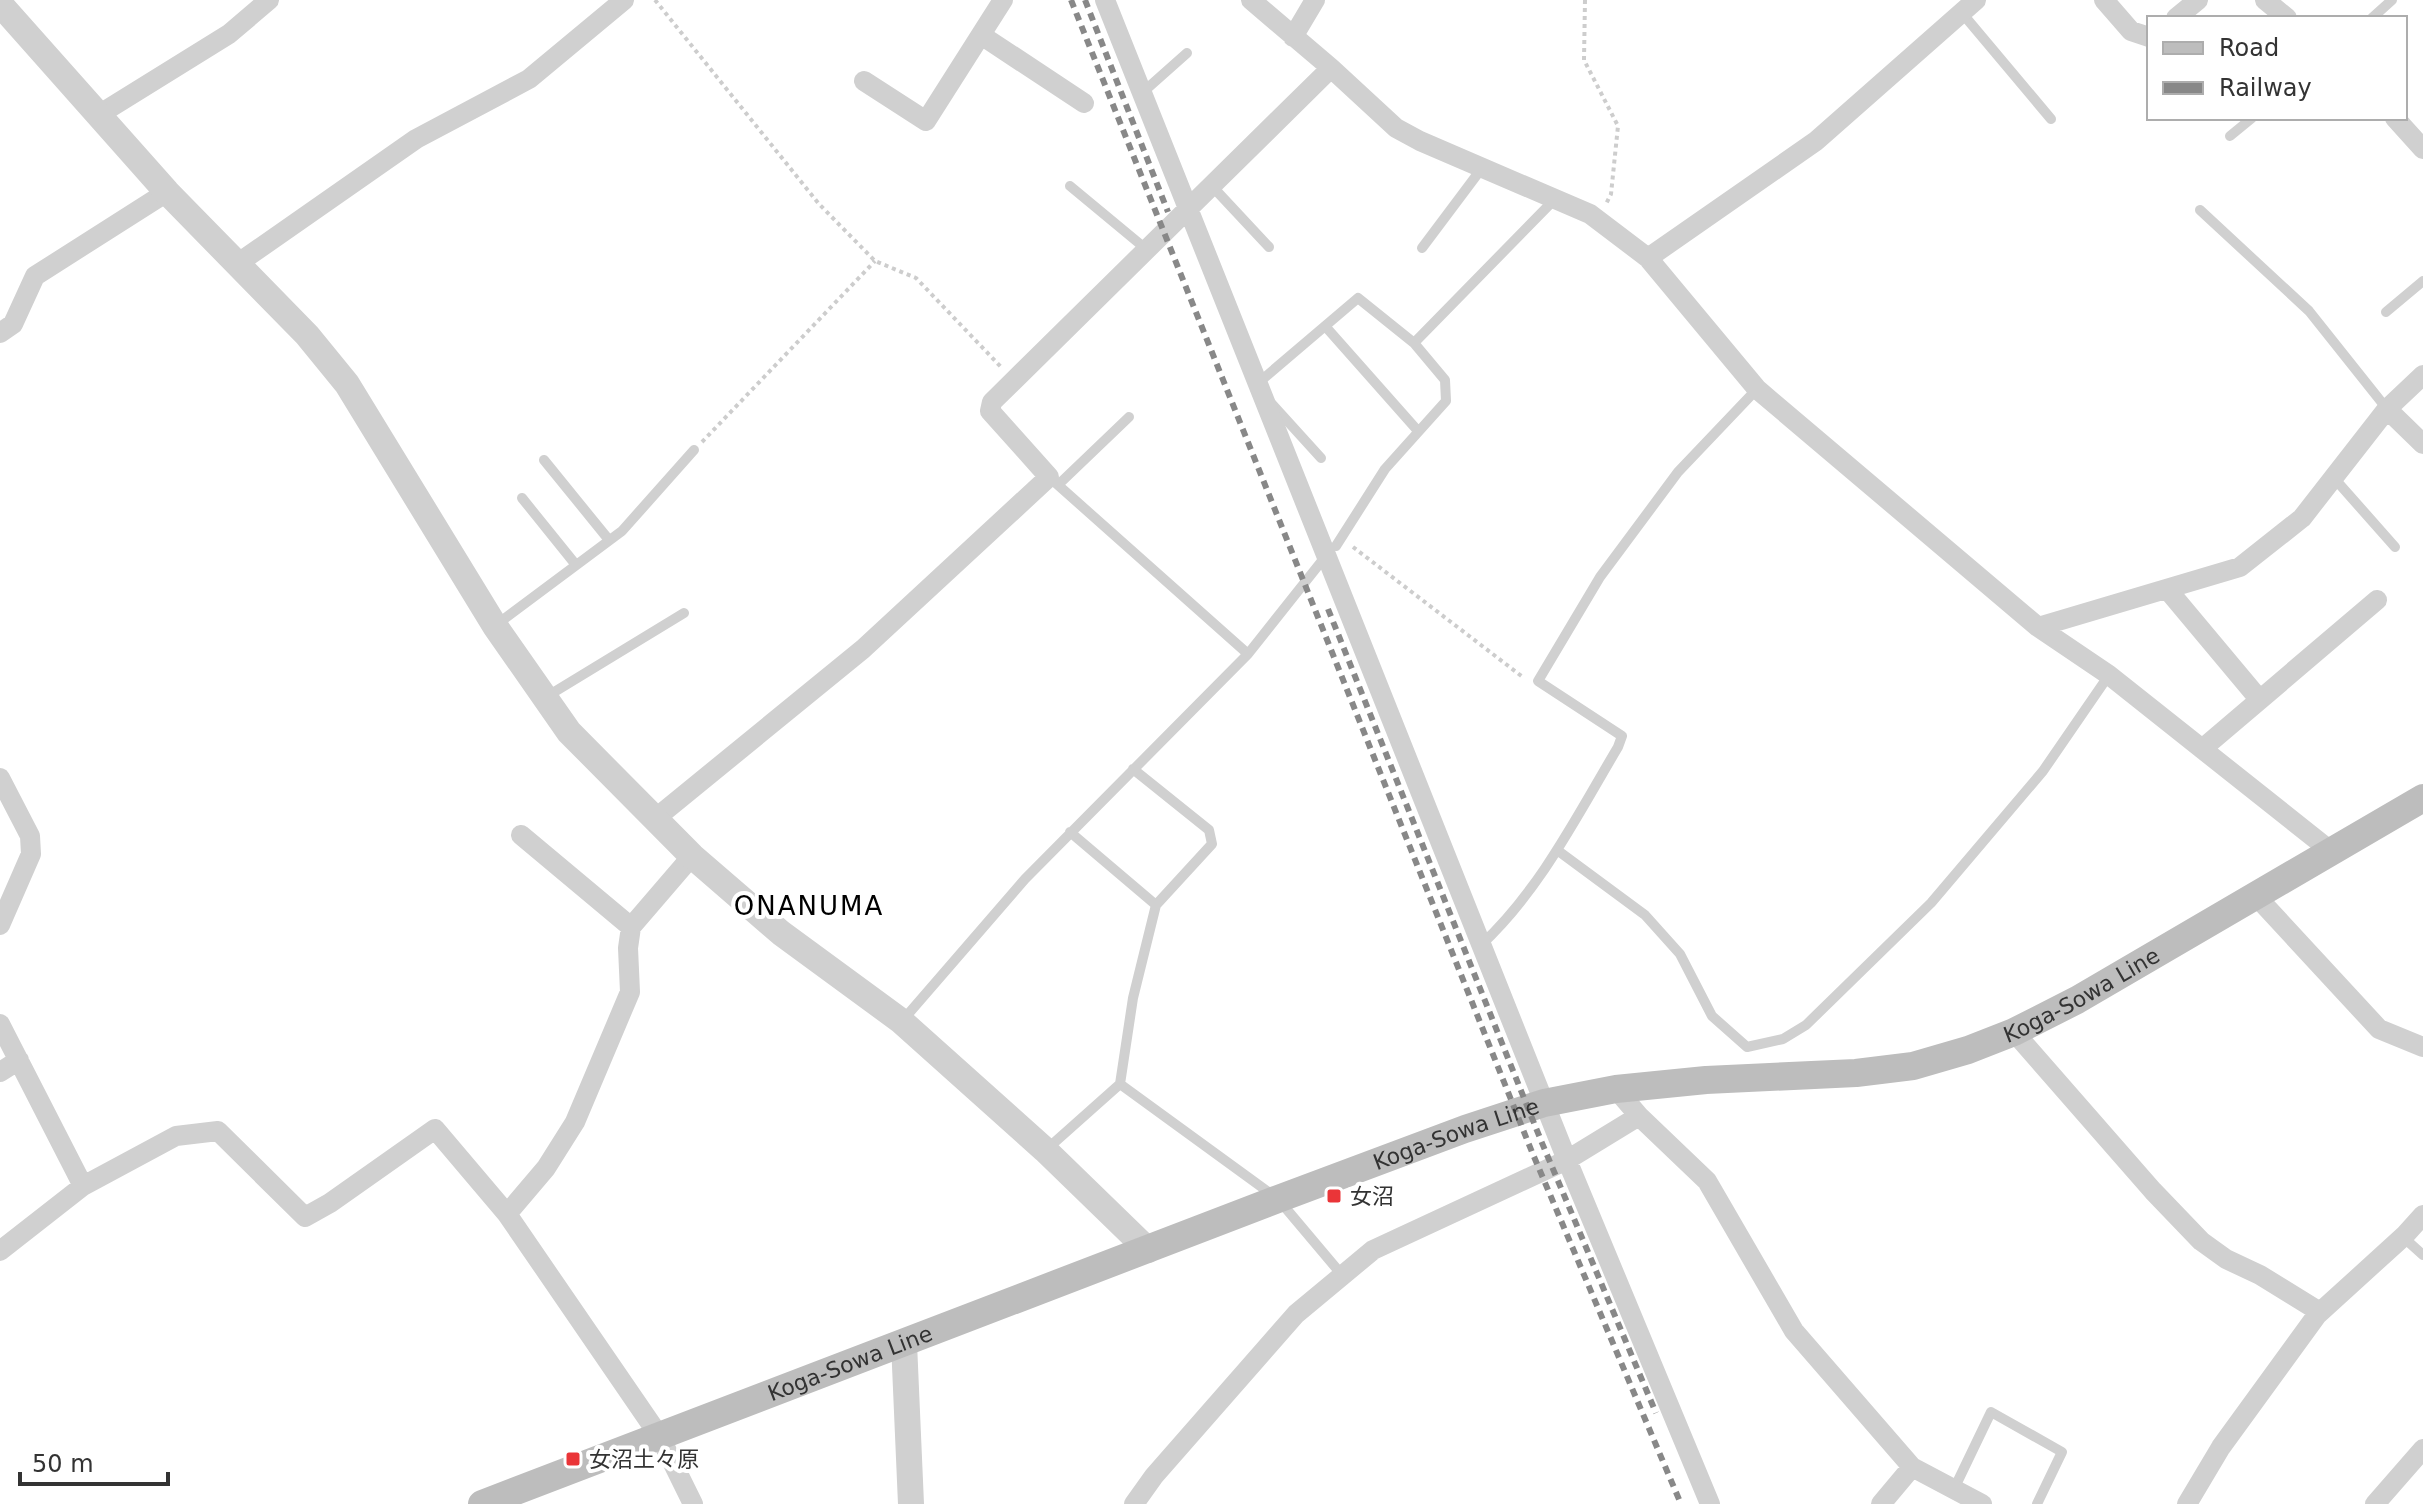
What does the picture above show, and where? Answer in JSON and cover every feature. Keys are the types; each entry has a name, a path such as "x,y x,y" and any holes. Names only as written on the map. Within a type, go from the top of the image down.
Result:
{"main road":[{"name":"Koga-Sowa Line","path":"482,1504 1278,1199 1544,1103 1616,1089 1706,1080 1856,1073 1913,1066 1968,1050 2014,1032 2077,1000 2423,798"}],"street":[{"path":"100,114 229,34 269,0"},
{"path":"237,264 416,139 529,79 624,0"},
{"path":"864,81 926,121 1003,0"},
{"path":"1105,0 1258,387 1331,551 1544,1103 1710,1504"},
{"path":"1251,0 1396,128 1598,219 1648,258 1757,389 2038,627 2109,675 2332,852"},
{"path":"1293,37 1315,0"},
{"path":"2104,0 2131,31 2147,36"},
{"path":"2178,16 2198,0"},
{"path":"2269,1 2285,16"},
{"path":"0,4 167,192 307,335 347,384 495,626 569,732 692,856 781,933 901,1021 1045,1150 1148,1250"},
{"path":"1648,258 1816,141 1969,6"},
{"path":"981,35 1084,103"},
{"path":"656,818 863,649 1054,481 990,411 992,402 1331,68"},
{"path":"2397,120 2423,149"},
{"path":"0,333 13,324 35,276 167,192"},
{"path":"2038,627 2240,567 2302,518 2387,409 2423,375"},
{"path":"2387,409 2423,444"},
{"path":"2167,589 2259,699"},
{"path":"2202,749 2377,600"},
{"path":"0,778 30,836 31,854 0,925"},
{"path":"521,835 631,927"},
{"path":"507,1214 546,1168 575,1122 630,992 628,948 631,927 692,856"},
{"path":"2256,896 2379,1029 2423,1047"},
{"path":"0,1024 83,1186"},
{"path":"2014,1032 2153,1191 2201,1241 2226,1259 2260,1275 2320,1312"},
{"path":"0,1072 19,1060"},
{"path":"1616,1089 1639,1116 1707,1181 1794,1331 1912,1467 1982,1504"},
{"path":"1134,1504 1154,1476 1296,1314 1373,1250 1567,1160 1639,1116"},
{"path":"0,1251 83,1186 176,1136 218,1131 305,1217 330,1203 435,1129 507,1214 660,1437 693,1504"},
{"path":"2187,1504 2221,1447 2320,1312 2423,1215"},
{"path":"904,1343 911,1504"},
{"path":"2375,1504 2421,1454"},
{"path":"1881,1504 1912,1467"}],"lane":[{"path":"2374,16 2392,0"},
{"path":"1969,6 2051,119"},
{"path":"1142,93 1187,53"},
{"path":"2230,136 2250,120"},
{"path":"1422,248 1482,168"},
{"path":"1211,185 1269,247"},
{"path":"1070,186 1146,249"},
{"path":"1414,343 1555,199"},
{"path":"2200,210 2309,311 2387,409"},
{"path":"2386,312 2423,281"},
{"path":"901,1021 1025,879 1248,654 1331,551 1385,469 1446,401 1445,380 1414,343 1358,298 1258,387 1321,458"},
{"path":"1325,326 1418,431"},
{"path":"1481,945 1513,912 1557,850 1622,736 1538,681 1600,577 1678,472 1757,389"},
{"path":"1129,417 1054,481 1248,654"},
{"path":"495,626 622,531 694,450"},
{"path":"544,460 609,540"},
{"path":"2334,478 2395,547"},
{"path":"522,498 576,565"},
{"path":"545,698 684,613"},
{"path":"1557,850 1645,915 1680,954 1712,1016 1747,1047 1783,1039 1806,1025 1931,903 2043,771 2109,675"},
{"path":"1045,1150 1120,1084 1133,998 1156,905 1212,844 1209,830 1133,769"},
{"path":"1070,832 1156,905"},
{"path":"1120,1084 1278,1199 1342,1275"},
{"path":"2403,1237 2423,1255"},
{"path":"1954,1489 1991,1412 2062,1452 2037,1504"}],"path":[{"path":"655,0 819,204 875,261 916,278 1014,381"},
{"path":"1585,0 1584,60 1618,126 1611,194 1598,219"},
{"path":"694,450 875,261"},
{"path":"1331,551 1341,543 1351,546 1522,677 1530,682 1538,681"}],"railway":[{"path":"1071,0 1532,1152 1681,1504"},
{"path":"1085,0 1168,212"},
{"path":"1328,609 1542,1143 1656,1413"}],"place":[{"name":"女沼","path":"1334,1196"},
{"name":"女沼土々原","path":"573,1459"}],"district":[{"name":"ONANUMA","path":"809,906"}]}
